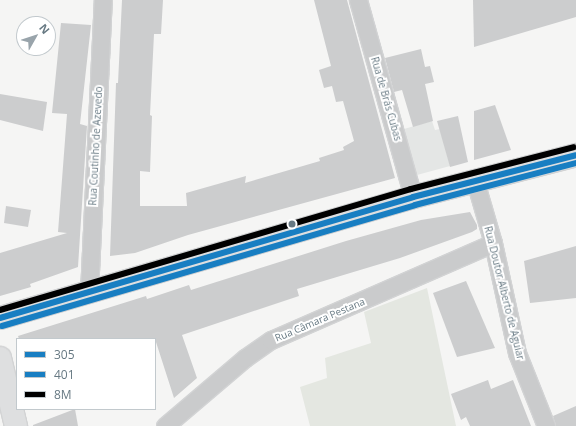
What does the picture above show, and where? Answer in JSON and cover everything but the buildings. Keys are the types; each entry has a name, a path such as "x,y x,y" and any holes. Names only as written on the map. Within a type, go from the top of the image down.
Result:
{"main road":[{"path":"0,318 413,197 576,155"},
{"path":"0,358 16,426"}],"street":[{"name":"Rua Coutinho de Azevedo","path":"89,293 103,0"},
{"name":"Rua de Brás Cubas","path":"358,0 413,197"},
{"name":"Rua Doutor Alberto de Aguiar","path":"475,181 493,243 517,352 546,426"},
{"name":"Rua Câmara Pestana","path":"165,426 245,358 271,340 493,243"}],"shaded area":[{"path":"432,121 435,130 440,129 450,166 417,175 404,129"},
{"path":"427,288 456,426 310,426 300,387 327,378 325,358 371,343 364,312"}],"transit line":[{"name":"8M","path":"0,310 411,189 574,147"},
{"name":"305","path":"0,318 413,197 576,155"},
{"name":"401","path":"2,326 415,205 576,163"}]}
